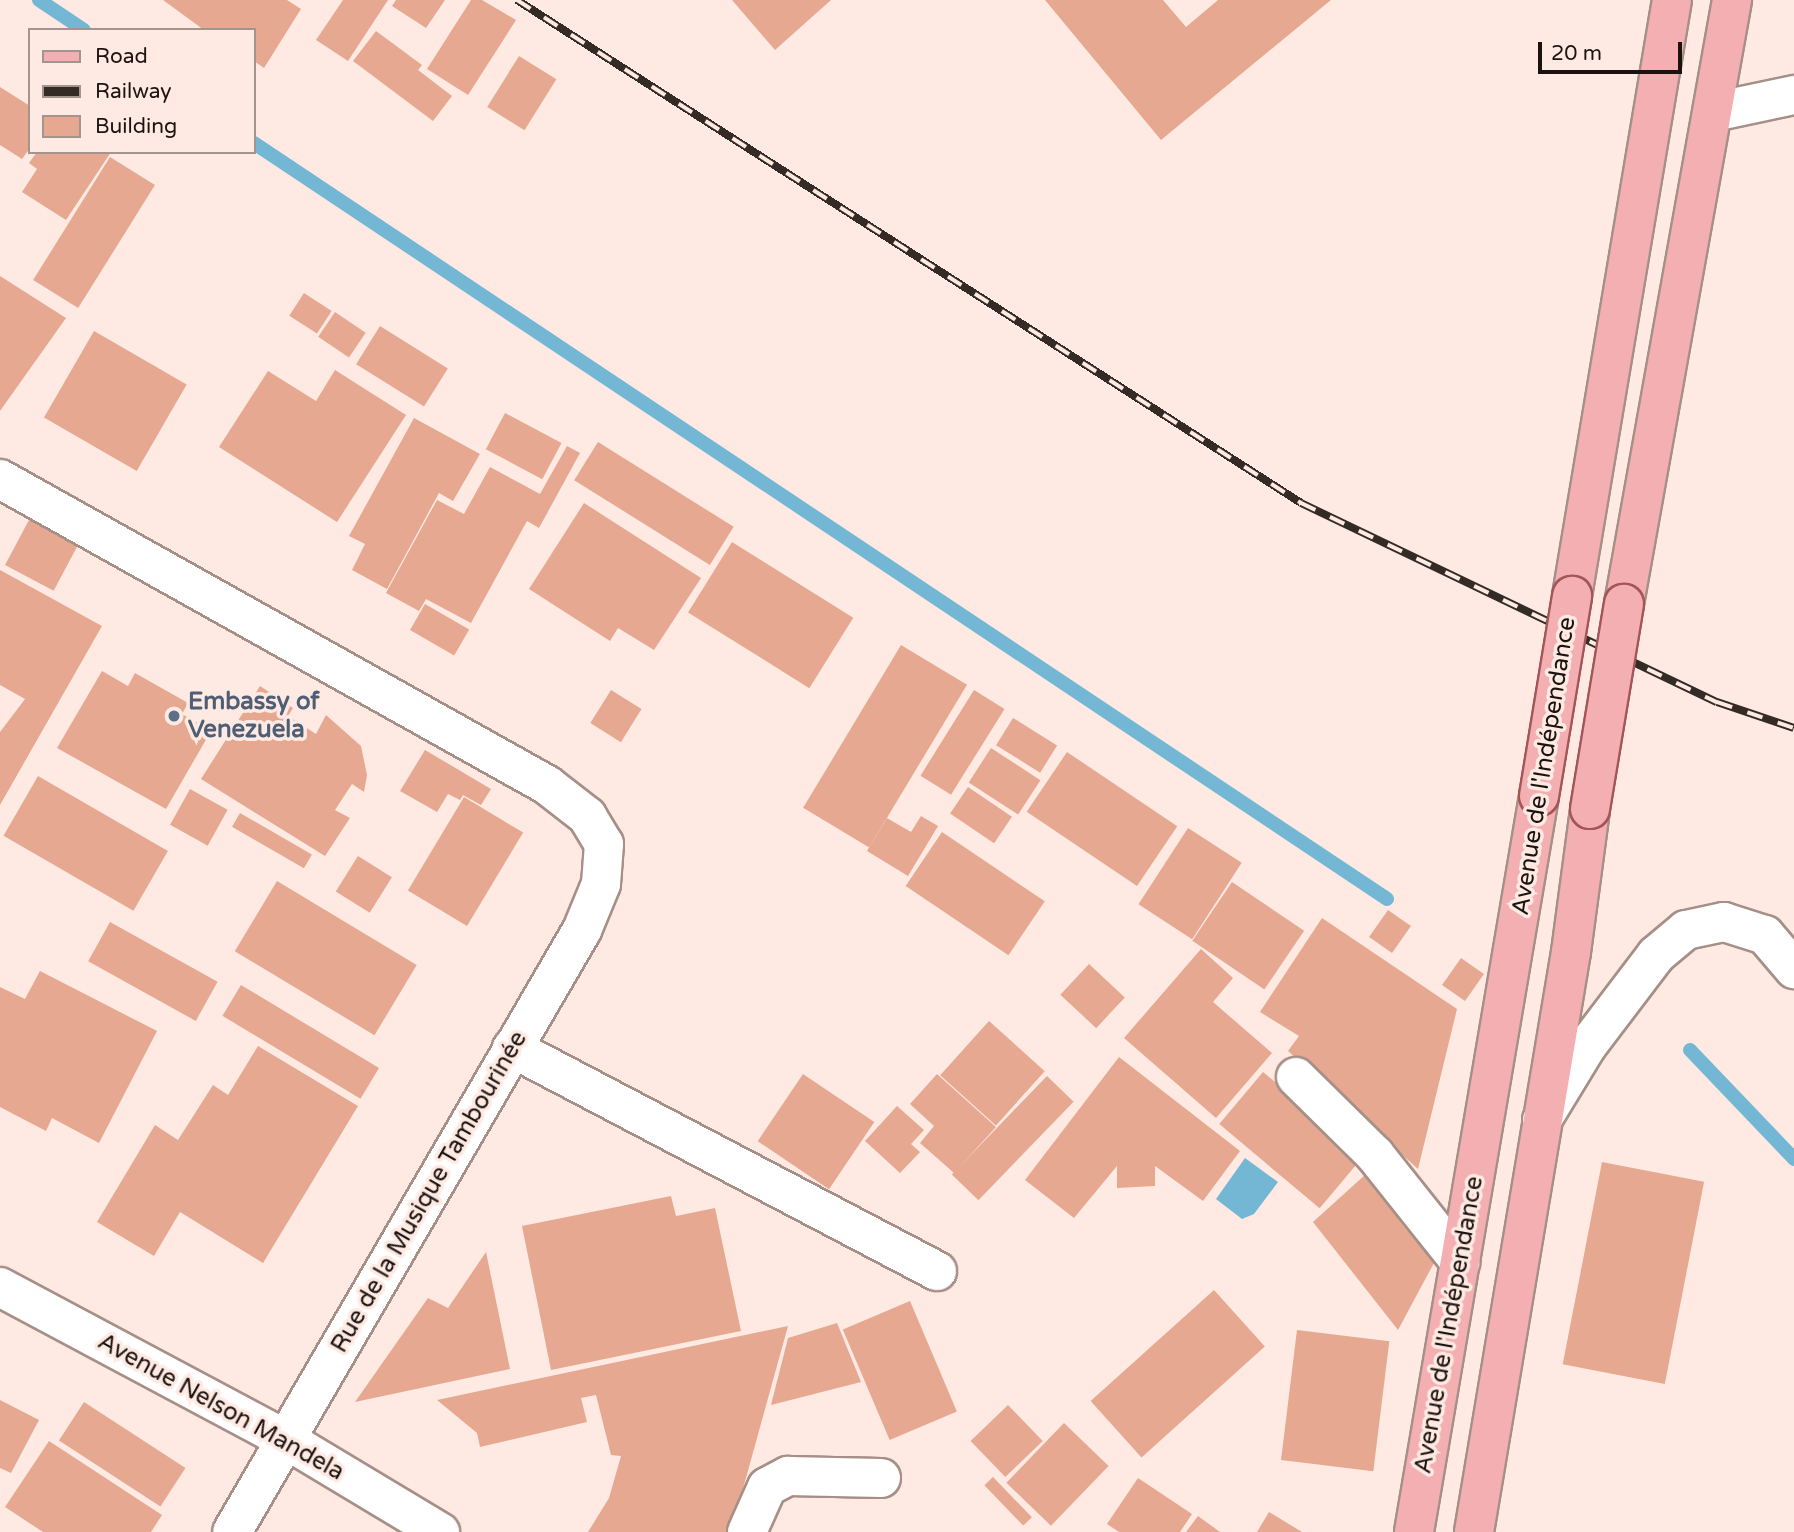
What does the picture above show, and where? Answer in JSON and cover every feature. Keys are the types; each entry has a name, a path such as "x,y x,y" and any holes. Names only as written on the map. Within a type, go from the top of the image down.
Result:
{"main road":[{"name":"Avenue de l'Indépendance","path":"1414,1532 1672,0"},
{"path":"1474,1532 1624,604 1732,0"}],"street":[{"path":"1714,112 1794,95"},
{"name":"Rue de la Musique Tambourinée","path":"0,479 547,785 587,816 604,844 601,884 582,930 232,1532"},
{"path":"1541,1121 1587,1046 1656,955 1686,930 1724,922 1765,935 1794,969"},
{"path":"512,1048 937,1271"},
{"path":"1296,1077 1375,1155 1460,1262"},
{"name":"Avenue Nelson Mandela","path":"0,1287 285,1439 440,1532"},
{"path":"747,1532 767,1487 788,1476 881,1478"}],"water":[{"path":"1245,1158 1278,1182 1254,1214 1242,1219 1216,1199"}],"building":[{"path":"163,0 287,0 301,9 264,68 256,62 256,28 201,28"},
{"path":"343,0 388,0 348,61 316,40"},
{"path":"396,0 445,0 426,28 392,6"},
{"path":"471,0 482,0 516,20 468,95 427,69"},
{"path":"732,0 831,0 775,50"},
{"path":"1045,0 1163,0 1186,27 1218,0 1331,0 1161,140"},
{"path":"376,31 422,65 418,70 452,96 433,121 353,61"},
{"path":"519,56 556,79 525,130 487,107"},
{"path":"0,87 28,105 28,151 22,159 0,145"},
{"path":"36,154 110,154 66,220 22,192 37,169 29,163"},
{"path":"110,157 155,185 78,308 33,280"},
{"path":"0,276 66,318 0,411"},
{"path":"304,293 332,311 317,334 289,316"},
{"path":"335,312 366,333 349,358 318,337"},
{"path":"380,326 448,368 424,407 356,364"},
{"path":"94,331 187,384 137,471 44,418"},
{"path":"335,370 406,415 337,522 219,447 268,371 316,401"},
{"path":"505,413 562,443 542,479 486,449"},
{"path":"414,418 480,454 453,501 439,493 387,589 352,570 365,544 349,536"},
{"path":"598,442 734,527 710,565 574,480"},
{"path":"567,446 580,453 539,528 527,521 471,623 426,599 419,611 386,593 437,500 464,514 490,467 540,494"},
{"path":"584,503 701,578 654,650 618,628 610,641 529,589"},
{"path":"29,520 78,546 54,591 5,565"},
{"path":"732,542 853,618 809,688 688,612"},
{"path":"0,570 102,626 0,805 0,732 25,699 0,685"},
{"path":"425,604 469,630 454,655 410,630"},
{"path":"901,645 967,685 869,848 803,808"},
{"path":"102,671 128,686 135,673 188,703 182,714 211,731 166,809 57,748"},
{"path":"260,686 293,708 288,716 316,734 326,715 361,746 367,775 364,792 352,784 335,810 350,818 325,856 201,779"},
{"path":"611,690 642,709 621,742 590,723"},
{"path":"974,690 1005,709 951,795 920,776"},
{"path":"1013,718 1057,746 1040,773 996,745"},
{"path":"991,748 1040,780 1018,815 969,782"},
{"path":"425,750 491,789 481,805 463,795 460,800 448,794 437,812 400,791"},
{"path":"1067,752 1177,826 1137,886 1027,812"},
{"path":"38,776 168,851 133,911 4,836"},
{"path":"968,787 1012,817 994,843 950,814"},
{"path":"190,789 228,810 208,846 170,825"},
{"path":"464,797 523,833 467,926 408,890"},
{"path":"240,813 312,854 304,868 232,827"},
{"path":"921,816 938,826 908,876 867,851 887,818 911,832"},
{"path":"1188,828 1242,863 1192,939 1138,904"},
{"path":"942,832 1045,901 1008,955 906,886"},
{"path":"358,856 392,877 370,913 336,892"},
{"path":"277,881 417,965 374,1035 235,951"},
{"path":"1232,882 1304,931 1264,990 1192,941"},
{"path":"1388,910 1411,926 1392,953 1369,937"},
{"path":"1322,918 1457,1009 1418,1169 1288,1051 1299,1036 1260,1012"},
{"path":"110,922 218,982 196,1021 88,961"},
{"path":"1201,949 1233,978 1213,1002 1272,1053 1216,1118 1124,1038"},
{"path":"1461,958 1484,974 1465,1001 1442,985"},
{"path":"1089,964 1125,997 1096,1028 1060,995"},
{"path":"40,971 157,1031 99,1143 52,1118 46,1131 0,1107 0,987 25,999"},
{"path":"241,985 379,1068 360,1099 222,1016"},
{"path":"989,1021 1045,1071 996,1125 940,1075"},
{"path":"258,1046 358,1106 263,1263 180,1212 154,1256 97,1222 155,1125 178,1140 213,1085 228,1095"},
{"path":"1119,1057 1240,1151 1203,1201 1155,1166 1155,1186 1117,1188 1117,1166 1074,1218 1025,1180"},
{"path":"1263,1072 1363,1156 1320,1208 1219,1124"},
{"path":"803,1074 874,1122 829,1189 758,1141"},
{"path":"937,1074 996,1127 954,1173 920,1143 934,1126 910,1104"},
{"path":"1047,1076 1074,1102 978,1200 952,1175"},
{"path":"897,1106 924,1130 911,1144 920,1152 900,1173 865,1141"},
{"path":"1602,1162 1704,1182 1665,1384 1563,1364"},
{"path":"1366,1174 1435,1261 1398,1330 1313,1222"},
{"path":"671,1196 676,1216 715,1208 741,1331 551,1370 522,1226"},
{"path":"486,1252 510,1369 355,1402 428,1298 448,1308"},
{"path":"1214,1290 1265,1346 1141,1458 1091,1401"},
{"path":"910,1301 957,1411 890,1440 843,1330"},
{"path":"837,1323 861,1382 771,1405 788,1338"},
{"path":"788,1326 731,1532 588,1532 609,1498 621,1456 611,1455 596,1395 581,1398 587,1422 480,1447 477,1433 437,1400"},
{"path":"1297,1330 1389,1341 1373,1471 1281,1460"},
{"path":"0,1400 39,1420 11,1473 0,1468"},
{"path":"84,1402 185,1468 160,1506 59,1441"},
{"path":"1008,1405 1043,1441 1005,1477 971,1441"},
{"path":"1064,1423 1109,1466 1051,1526 1006,1483"},
{"path":"49,1441 162,1515 151,1532 43,1532 5,1507"},
{"path":"993,1477 1032,1517 1023,1526 984,1485"},
{"path":"1138,1478 1192,1514 1180,1532 1119,1532 1107,1524"},
{"path":"1269,1512 1302,1532 1257,1532"},
{"path":"1198,1516 1220,1532 1186,1532"}],"waterway":[{"path":"39,0 81,28"},
{"path":"256,144 1387,899"},
{"path":"1690,1050 1794,1159"}],"railway":[{"path":"517,0 1301,503 1717,702 1794,728"}],"place":[{"name":"Embassy of Venezuela","path":"174,716"}]}
